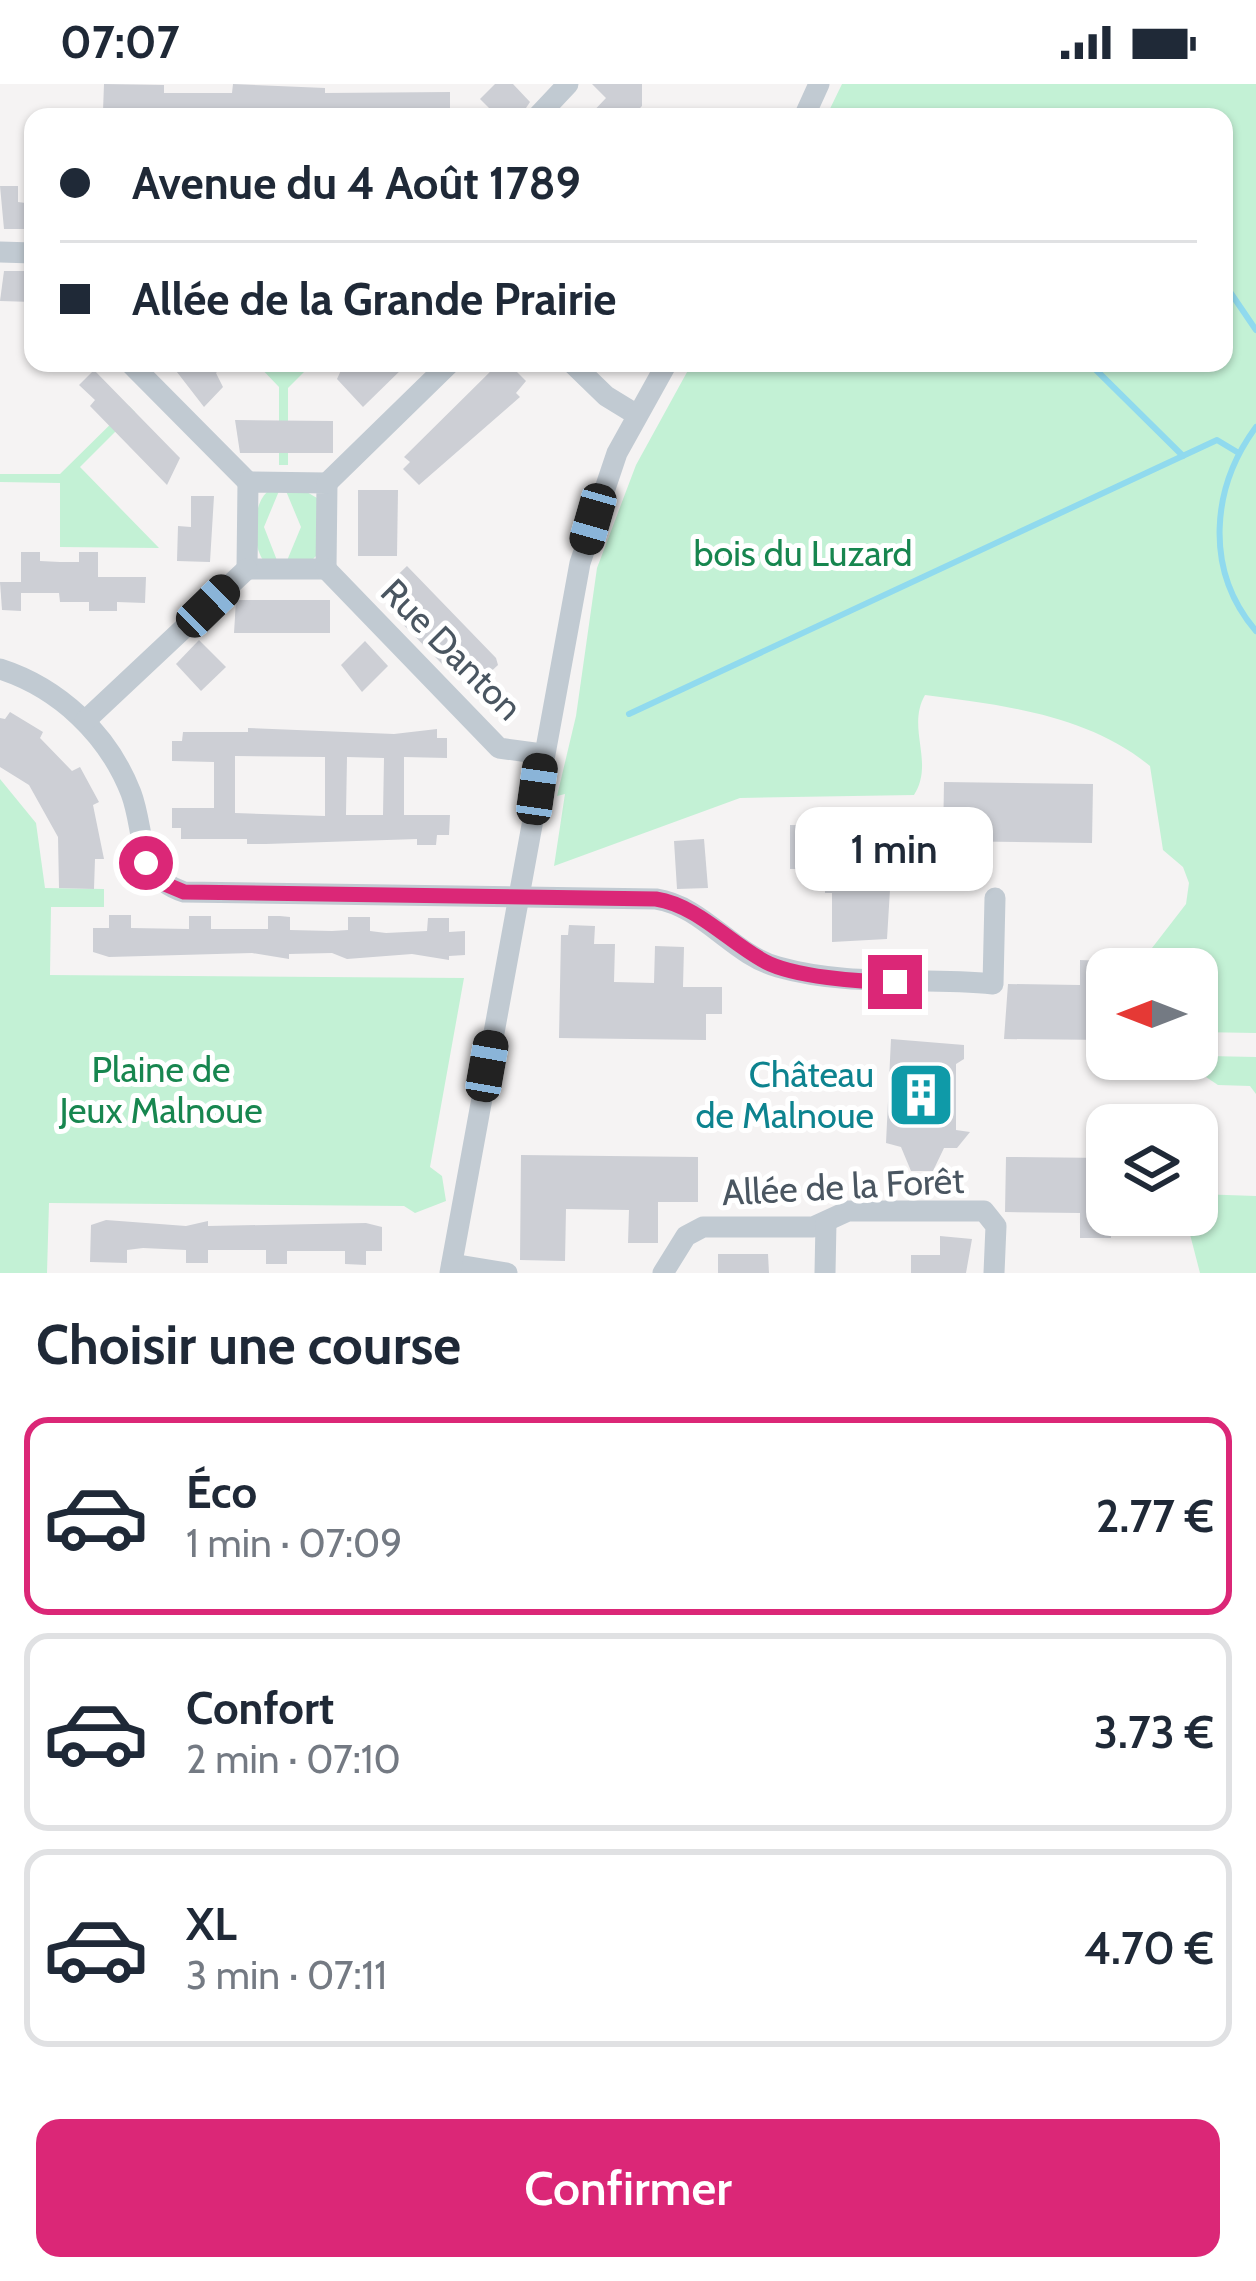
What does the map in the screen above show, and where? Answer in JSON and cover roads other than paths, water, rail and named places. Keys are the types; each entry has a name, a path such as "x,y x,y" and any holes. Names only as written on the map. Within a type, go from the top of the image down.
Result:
{"street":[{"path":"545,108 568,84"},
{"path":"139,372 248,482 327,483 441,372"},
{"path":"581,372 606,396 637,415"},
{"path":"507,1273 451,1268 580,563 604,487 662,372"},
{"path":"247,569 248,482"},
{"path":"86,721 247,569 326,569 327,483"},
{"name":"Rue Danton","path":"326,569 499,748 542,754"},
{"path":"0,669 54,695 86,721 130,790 146,863 173,889 669,901 773,966 848,982 993,984 995,898"},
{"name":"Allée de la Forêt","path":"663,1273 693,1230 806,1227 848,1211 984,1211 996,1226 994,1273"},
{"path":"825,1273 826,1222"}],"waterway":[{"path":"1233,296 1256,330"},
{"path":"1098,372 1183,456"},
{"path":"1256,427 1230,476 1220,529 1228,582 1256,631"},
{"path":"629,714 1217,440 1237,452"}],"place":[{"name":"Château de Malnoue","path":"921,1095"}],"park label":[{"name":"bois du Luzard","path":"803,553"},
{"name":"Plaine de Jeux Malnoue","path":"161,1090"}]}
